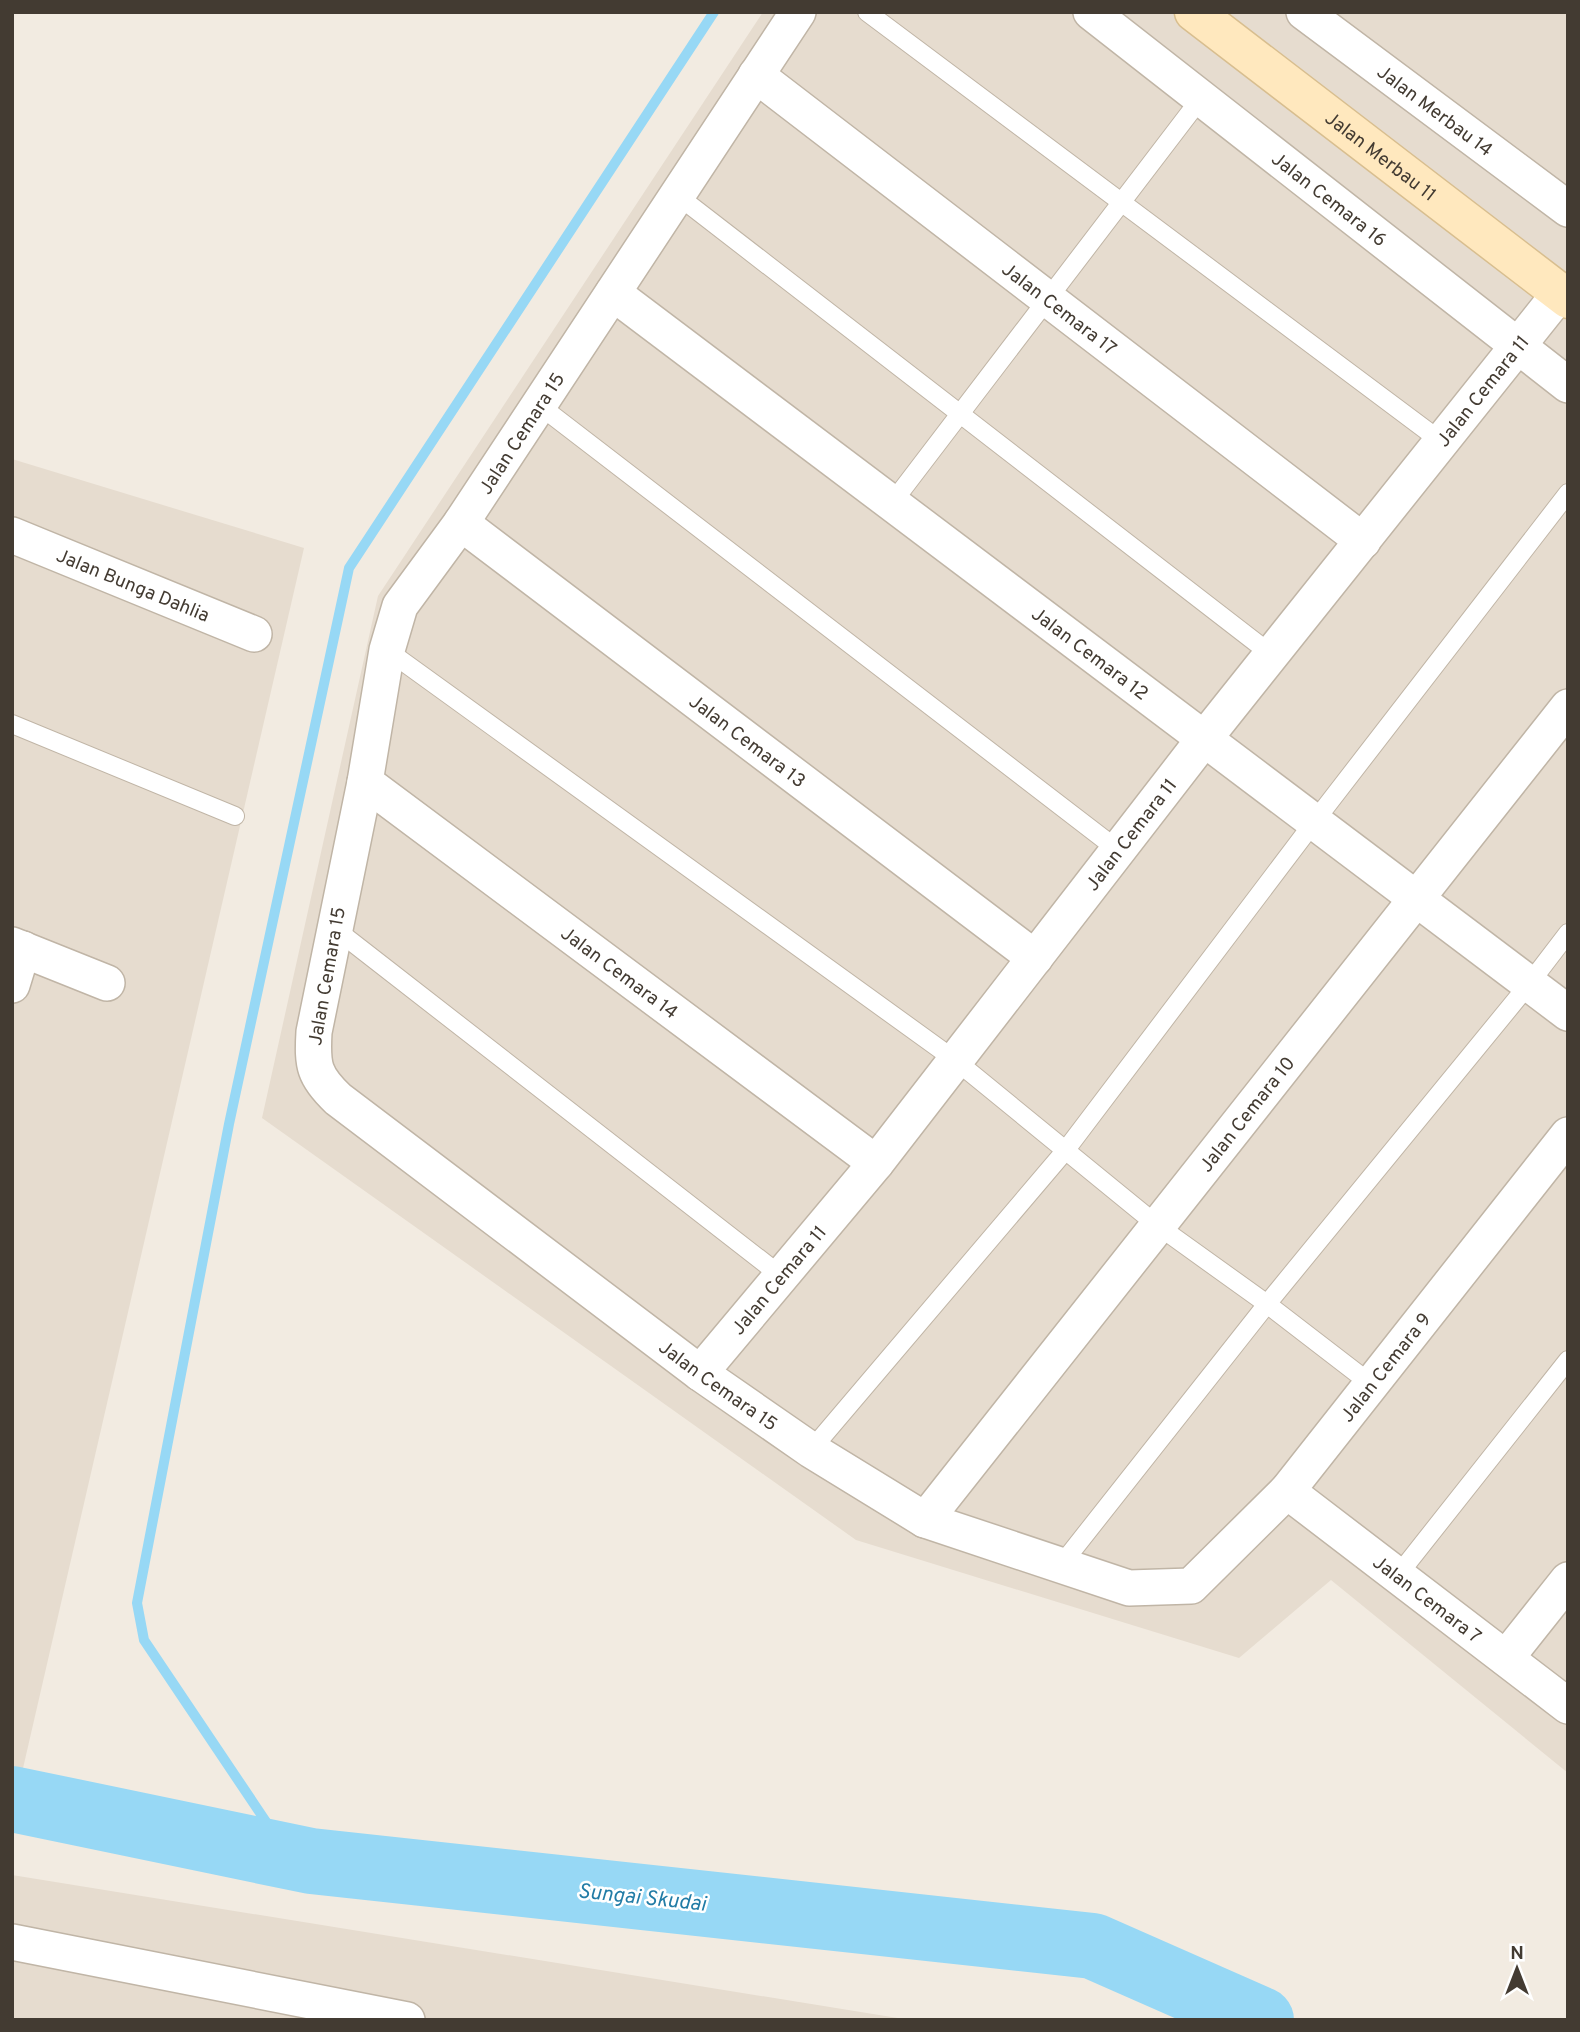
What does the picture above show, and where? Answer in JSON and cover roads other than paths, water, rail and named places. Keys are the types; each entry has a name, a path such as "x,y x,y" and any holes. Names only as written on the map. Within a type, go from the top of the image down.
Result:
{"street":[{"name":"Jalan Cemara 15","path":"798,12 461,523 400,606 387,649 365,782 314,1032 312,1058 321,1083 338,1100 700,1373 811,1450 925,1520 1129,1588 1191,1586"},
{"name":"Jalan Cemara 16","path":"1091,12 1568,386"},
{"name":"Jalan Merbau 11","path":"1194,12 1564,296"},
{"name":"Jalan Merbau 14","path":"1304,12 1568,209"},
{"name":"Jalan Cemara 17","path":"756,75 1363,541"},
{"name":"Jalan Cemara 12","path":"613,293 1568,1013"},
{"name":"Jalan Cemara 11","path":"700,1373 876,1163 1204,739 1518,347 1564,296"},
{"name":"Jalan Cemara 13","path":"461,523 1035,958"},
{"name":"Jalan Bunga Dahlia","path":"12,535 254,634"},
{"name":"Jalan Cemara 10","path":"925,1520 1568,707"},
{"name":"Jalan Cemara 14","path":"365,782 876,1163"},
{"path":"12,985 18,947 107,983"},
{"name":"Jalan Cemara 9","path":"1191,1586 1287,1491 1568,1135"},
{"name":"Jalan Cemara 7","path":"1287,1491 1568,1706"},
{"path":"1506,1658 1568,1580"},
{"path":"14,1947 407,2020"}],"lane":[{"path":"867,12 1442,443"},
{"path":"892,503 1201,99"},
{"path":"677,195 1272,655"},
{"path":"539,405 1118,850"},
{"path":"811,1450 1065,1151 1568,493"},
{"path":"387,649 956,1060 1157,1226 1267,1304 1371,1384"},
{"path":"12,724 235,816"},
{"path":"334,928 780,1275"},
{"path":"1061,1565 1267,1304 1568,933"},
{"path":"1398,1575 1568,1360"}],"waterway":[{"path":"289,1856 144,1640 137,1603 229,1124 349,568 714,12"},
{"name":"Sungai Skudai","path":"12,1799 311,1861 1093,1946 1261,2020"}]}
